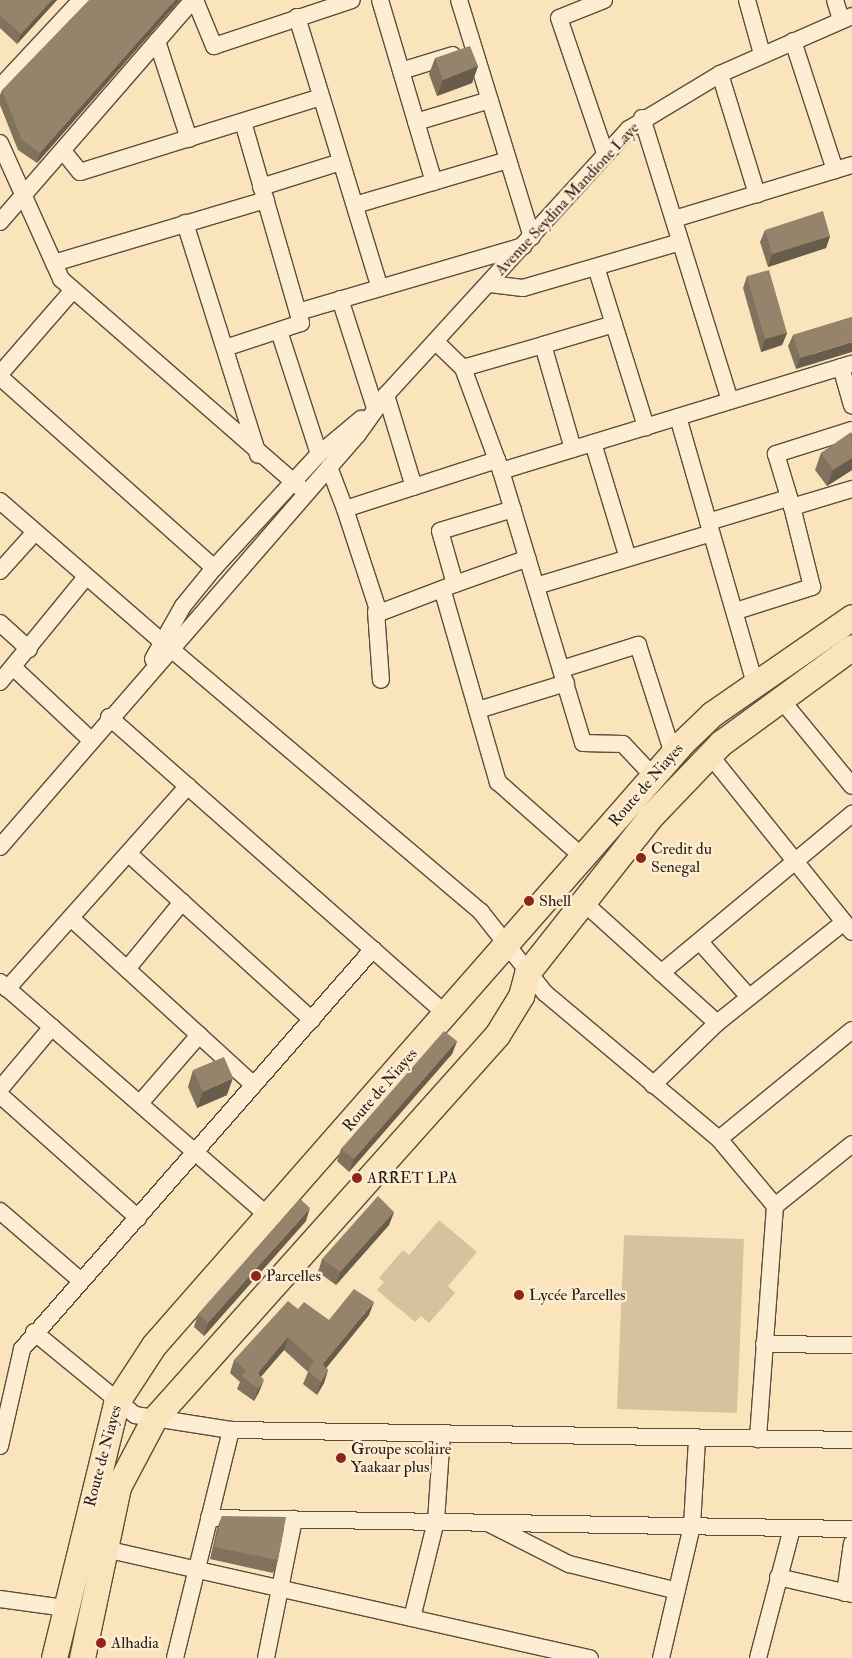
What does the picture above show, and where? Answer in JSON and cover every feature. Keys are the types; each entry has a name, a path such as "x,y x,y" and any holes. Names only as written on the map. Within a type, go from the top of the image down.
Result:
{"main road":[{"name":"Route de Niayes","path":"54,1658 116,1402 154,1344 269,1217 673,754 712,714 852,617"},
{"name":"Route de Niayes","path":"82,1658 118,1487 154,1419 476,1060 512,1014 527,973 582,901 709,754 779,697 852,646"}],"street":[{"path":"0,88 81,0"},
{"path":"0,222 194,0 214,46 306,10 352,0"},
{"path":"380,0 434,182"},
{"path":"298,312 528,242 508,160 460,0"},
{"path":"604,0 559,18 605,153"},
{"path":"747,0 762,54"},
{"path":"835,0 846,18"},
{"path":"306,10 321,97 380,288"},
{"name":"Avenue Seydina Mandione Laye","path":"375,408 528,242 605,153 642,118 720,74 846,18"},
{"path":"157,41 189,139"},
{"path":"793,41 835,170"},
{"path":"401,71 474,49"},
{"path":"720,74 757,194"},
{"path":"63,151 80,172 321,97"},
{"path":"416,122 490,100"},
{"path":"642,118 730,401"},
{"path":"224,348 301,324 243,122"},
{"path":"0,143 25,193 54,263 73,290 258,456 305,492"},
{"path":"355,205 508,160"},
{"path":"54,263 186,223 342,162"},
{"path":"674,220 852,165"},
{"path":"186,223 258,456"},
{"path":"490,284 523,288 680,242"},
{"path":"596,267 646,427"},
{"path":"73,290 0,375 214,568"},
{"path":"340,300 375,408"},
{"path":"463,368 614,324"},
{"path":"279,331 319,454"},
{"path":"436,342 463,368 499,466 583,743 623,744 654,777"},
{"path":"543,345 573,449"},
{"path":"345,509 414,487 573,449 847,366 852,406"},
{"path":"386,395 414,487"},
{"path":"0,847 142,679 167,645 214,568 291,482 319,454 375,408"},
{"path":"167,645 329,467 375,408"},
{"path":"678,417 709,527 736,610 755,684"},
{"path":"736,610 812,587 777,452 852,430"},
{"path":"593,443 628,558"},
{"path":"329,467 345,509 376,611 381,680"},
{"path":"536,586 628,558 709,527 790,503 852,489"},
{"path":"0,501 86,577 481,912 527,973 653,1085 719,1139 775,1206 758,1439"},
{"path":"513,509 440,531 449,588 478,710 498,782 584,858"},
{"path":"0,570 35,532"},
{"path":"376,611 449,588 528,558"},
{"path":"0,682 14,668 86,577"},
{"path":"0,623 29,649"},
{"path":"478,710 564,676 636,644 673,754"},
{"path":"14,668 90,739"},
{"path":"779,697 846,768 852,786"},
{"path":"109,717 446,1014"},
{"path":"653,1085 717,1023 749,997 848,927 709,754"},
{"path":"188,786 72,919 4,986 141,1102 269,1217"},
{"path":"661,973 852,814"},
{"path":"129,854 312,1020"},
{"path":"582,901 717,1023"},
{"path":"127,969 182,902"},
{"path":"72,919 254,1085"},
{"path":"700,942 749,997"},
{"path":"0,1446 22,1349 34,1332 197,1152 374,949"},
{"path":"0,1089 52,1027"},
{"path":"719,1139 852,1030"},
{"path":"141,1102 199,1035"},
{"path":"0,1095 138,1218"},
{"path":"775,1206 852,1144"},
{"path":"0,1211 80,1280"},
{"path":"34,1332 116,1402 135,1415 231,1430 852,1440"},
{"path":"764,1344 852,1345"},
{"path":"175,1658 194,1569 231,1430"},
{"path":"412,1618 436,1522 442,1433"},
{"path":"661,1658 692,1526 697,1438"},
{"path":"209,1518 852,1529"},
{"path":"266,1658 294,1519"},
{"path":"488,1522 568,1564 677,1591"},
{"path":"758,1658 792,1528"},
{"path":"778,1577 848,1594 852,1543"},
{"path":"105,1549 412,1618 542,1653 590,1658"},
{"path":"0,1599 66,1608"}],"shaded area":[{"path":"439,1220 477,1252 448,1286 455,1293 429,1323 421,1316 415,1322 377,1290 384,1282 379,1278 403,1250 409,1255"},
{"path":"624,1235 744,1239 737,1413 617,1409"}],"building":[{"path":"0,0 52,0 21,34 0,15"},
{"path":"89,0 175,0 40,153 22,140 2,90"},
{"path":"470,46 478,66 443,80 435,58"},
{"path":"823,211 830,236 772,254 765,230"},
{"path":"769,270 787,333 765,339 747,276"},
{"path":"852,317 852,342 800,358 793,335"},
{"path":"851,432 852,458 833,470 821,453"},
{"path":"444,1031 457,1041 354,1159 341,1149"},
{"path":"224,1057 233,1078 203,1092 193,1070"},
{"path":"378,1196 394,1212 340,1272 322,1259"},
{"path":"300,1199 310,1208 208,1323 198,1314"},
{"path":"354,1289 374,1302 323,1364 328,1370 321,1382 308,1371 314,1361 288,1337 258,1373 264,1380 258,1389 242,1376 246,1371 234,1360 288,1301 298,1309 304,1302 329,1320"},
{"path":"222,1516 286,1517 278,1560 214,1547"}],"place":[{"name":"Credit du Senegal","path":"641,858"},
{"name":"Shell","path":"529,901"},
{"name":"ARRET LPA","path":"357,1178"},
{"name":"Parcelles","path":"256,1276"},
{"name":"Lycée Parcelles","path":"519,1295"},
{"name":"Groupe scolaire Yaakaar plus","path":"341,1458"},
{"name":"Alhadia","path":"101,1643"}]}
